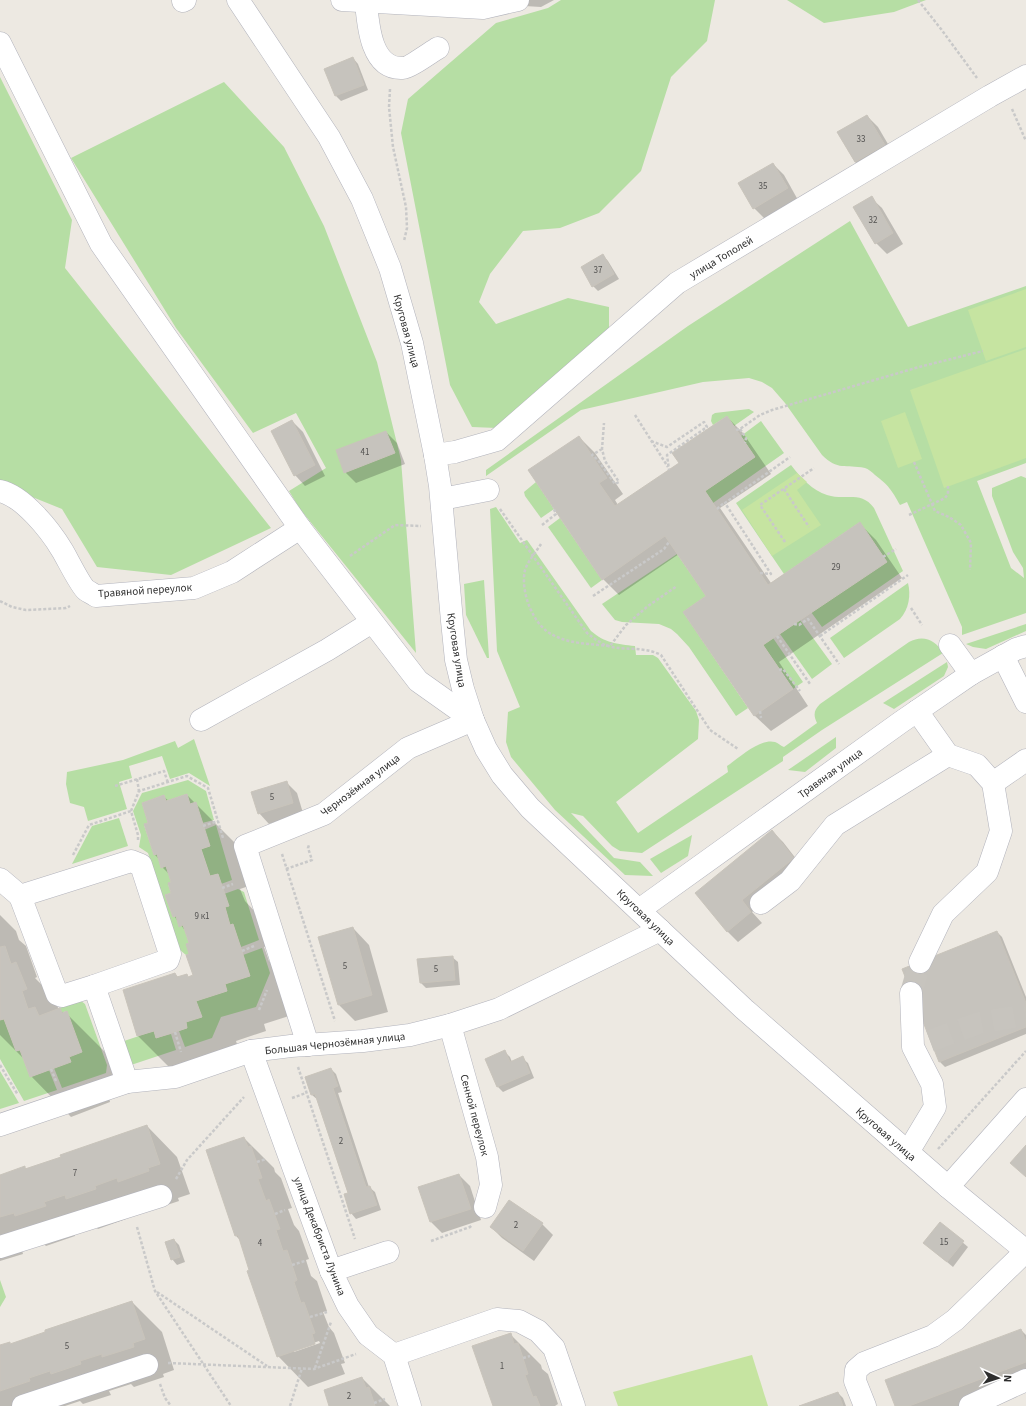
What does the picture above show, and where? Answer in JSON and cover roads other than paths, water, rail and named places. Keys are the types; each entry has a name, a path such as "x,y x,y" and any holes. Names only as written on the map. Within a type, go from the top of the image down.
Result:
{"street":[{"name":"Круговая улица","path":"238,0 329,137 362,199 390,268 412,343 435,455 442,499 456,660 473,720 486,749 502,775 530,808 744,1009 915,1159 1026,1251"},
{"path":"342,0 483,8 518,0"},
{"path":"366,2 367,19 371,38 379,58 390,67 404,68 438,48"},
{"path":"0,43 101,244 300,528 418,681 473,720"},
{"name":"улица Тополей","path":"435,455 456,452 497,440 677,283 1026,76"},
{"name":"Травяной переулок","path":"0,491 5,492 24,504 43,523 61,548 85,589 96,596 194,588 232,572 300,528"},
{"path":"442,499 492,497"},
{"path":"201,720 327,650 372,622"},
{"path":"950,645 971,674"},
{"name":"Травяная улица","path":"639,910 971,674 1002,656 1026,646"},
{"path":"1002,656 1026,702"},
{"path":"917,711 948,755 977,765 993,783 1001,831 987,872 943,914 920,962"},
{"name":"Чернозёмная улица","path":"299,1046 235,845 324,814 408,748 473,720"},
{"path":"761,903 790,882 835,825 948,755"},
{"path":"993,783 1025,764"},
{"path":"0,879 20,896 57,994 62,996 168,960 170,954 141,865 131,861 20,896"},
{"name":"Большая Чернозёмная улица","path":"0,1125 127,1082 175,1077 251,1051 410,1035 450,1024 499,1009 660,930"},
{"path":"94,986 127,1082"},
{"path":"911,993 932,1084 935,1107 915,1159"},
{"name":"Сенной переулок","path":"450,1024 487,1157 491,1184 485,1207"},
{"name":"улица Декабриста Лунина","path":"251,1051 331,1271 348,1306 368,1335 388,1350"},
{"path":"948,1187 1026,1099"},
{"path":"0,1247 161,1196"},
{"path":"865,1406 856,1381 856,1370 864,1363 933,1336 955,1320 1026,1251"},
{"path":"331,1271 388,1252"},
{"path":"410,1406 388,1350 496,1319 519,1321 538,1331 554,1348 574,1406"},
{"path":"23,1406 157,1364"},
{"path":"970,1406 1026,1380"}],"tunnel":[{"path":"911,993 920,962"},
{"path":"930,1041 979,1023 1026,1015"}]}
